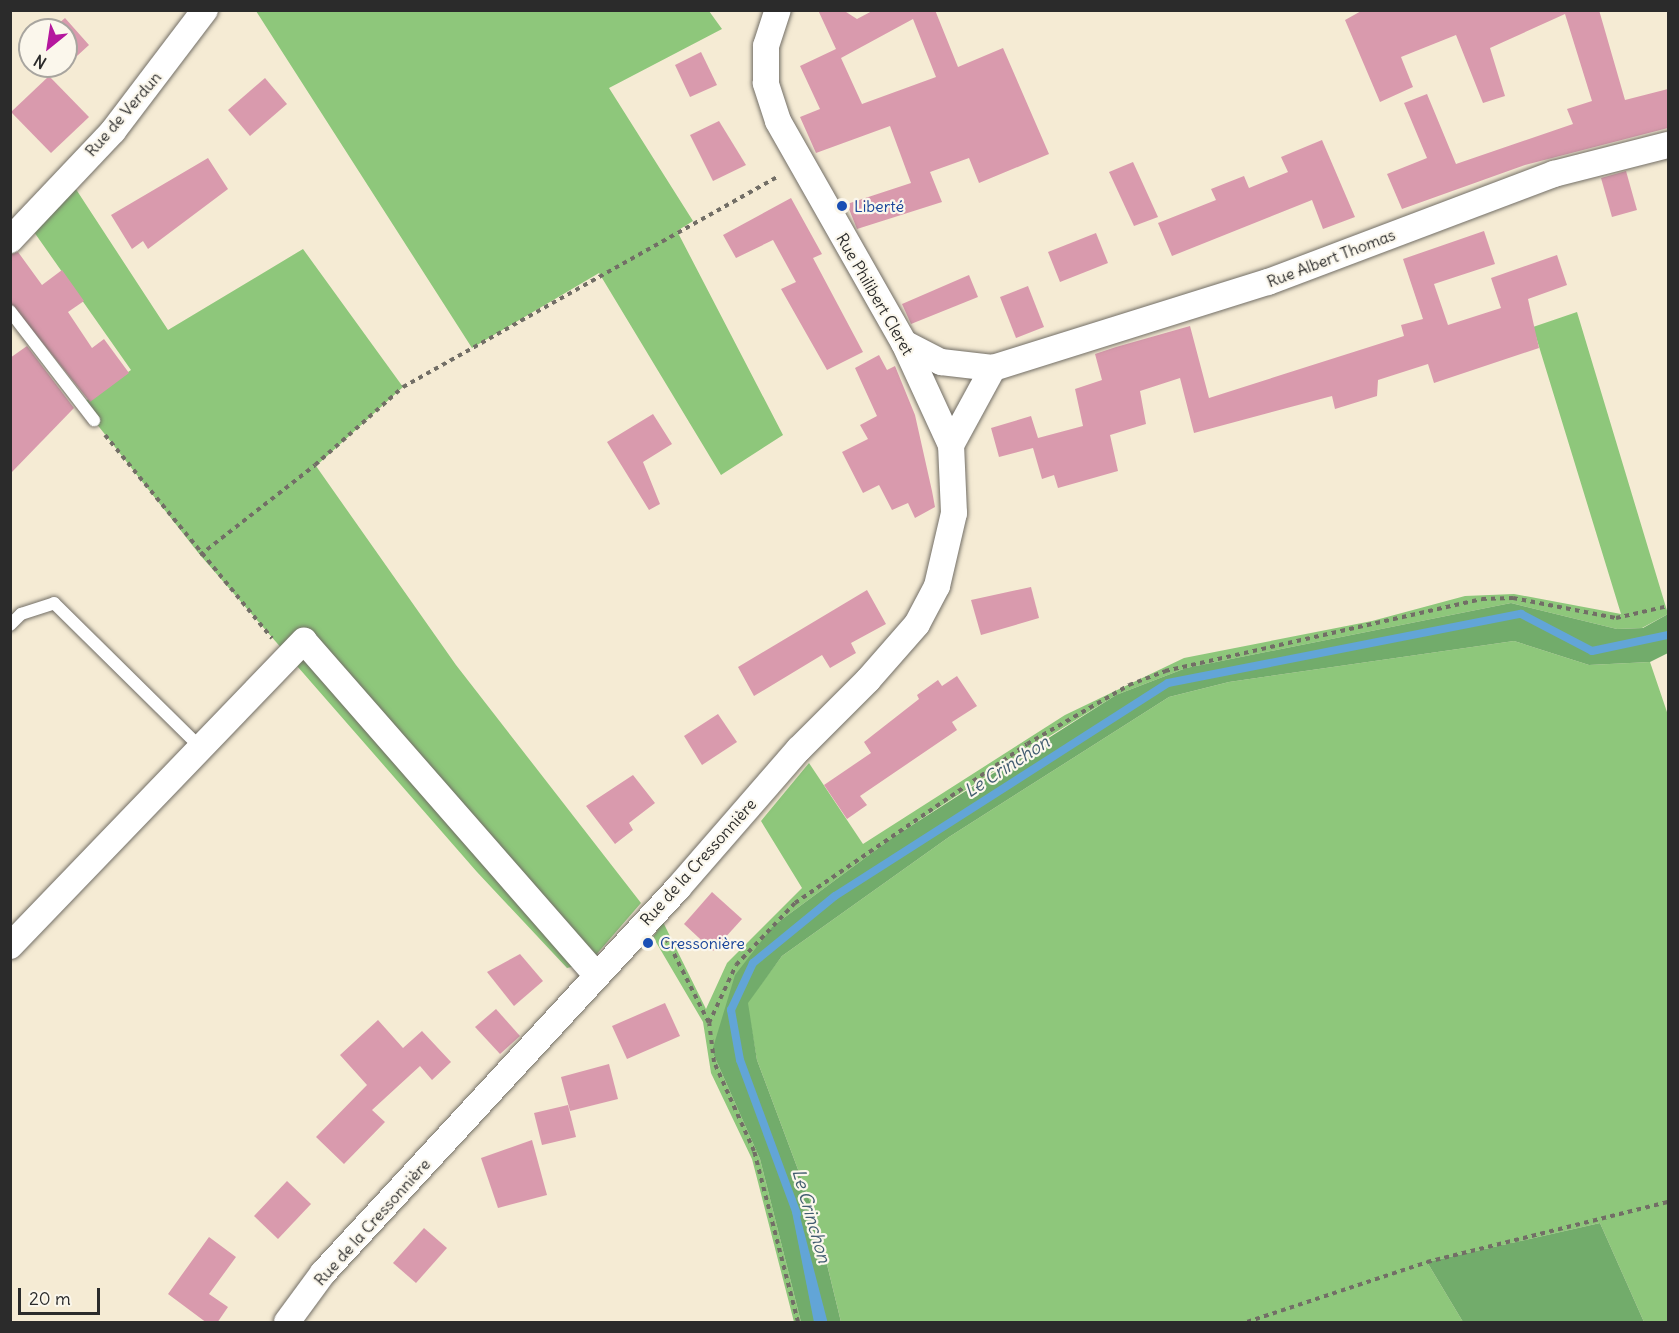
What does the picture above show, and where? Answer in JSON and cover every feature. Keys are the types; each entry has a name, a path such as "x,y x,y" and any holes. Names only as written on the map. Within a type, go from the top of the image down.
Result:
{"street":[{"name":"Rue de Verdun","path":"10,240 112,131 206,10"},
{"name":"Rue Philibert Cleret","path":"778,10 766,46 766,83 798,161 904,343 951,445"},
{"name":"Rue Albert Thomas","path":"904,343 941,362 993,368 1268,282 1554,174 1668,145"},
{"path":"951,445 993,368"},
{"name":"Rue de la Cressonnière","path":"287,1323 323,1273 917,624 947,558 954,513 951,445"},
{"path":"10,946 199,746 304,641 596,974"}],"lane":[{"path":"10,311 94,420"},
{"path":"10,626 21,614 54,603 199,746"}],"path":[{"path":"200,555 315,465 403,387 798,161"},
{"path":"709,1023 736,964 795,903 982,773 1129,685 1165,671 1482,599 1513,598 1616,618 1668,606"},
{"path":"647,921 660,927 709,1023 714,1062 754,1151 798,1323"},
{"path":"1247,1323 1267,1314 1427,1262 1668,1202"}],"green space":[{"path":"256,11 709,11 722,29 609,88 693,221 677,231 783,435 721,475 599,273 472,348"},
{"path":"68,177 168,330 303,249 403,387 316,466 456,665 641,903 589,963 567,968 477,872 200,555 81,404 131,370 27,222"},
{"path":"1577,312 1668,614 1642,628 1617,629 1511,603 1186,668 1116,695 1019,755 892,838 773,926 712,1051 760,1159 801,1322 794,1322 752,1159 711,1073 703,1022 653,937 663,922 706,1009 727,963 802,888 761,821 809,763 863,844 1065,715 1184,658 1372,621 1465,596 1514,594 1621,614 1533,327"},
{"path":"1511,603 1617,629 1643,628 1668,614 1668,653 1650,662 1589,665 1514,641 1229,682 1169,697 949,837 782,956 748,1003 757,1060 815,1215 841,1322 801,1322 760,1159 712,1051 735,975 773,926 892,838 1116,695 1186,668"},
{"path":"1514,641 1589,665 1650,662 1668,715 1668,1322 1644,1322 1600,1223 1427,1262 1463,1322 841,1322 815,1215 757,1060 747,1003 782,956 949,837 1169,697 1229,682"},
{"path":"1600,1223 1644,1322 1463,1322 1427,1262"}],"water":[{"path":"795,1197 827,1322 814,1322 792,1212"}],"building":[{"path":"818,10 843,10 857,19 874,10 935,10 958,67 1003,48 1049,154 979,183 969,158 930,172 942,202 857,229 847,204 911,183 890,126 816,153 800,117 820,109 800,66 836,49","holes":["913,19 936,77 862,104 841,58"]},
{"path":"1363,10 1599,10 1625,100 1668,89 1668,128 1525,165 1402,209 1387,174 1427,158 1404,103 1427,94 1456,164 1573,124 1567,109 1592,101 1565,14 1490,48 1505,96 1483,103 1456,35 1401,57 1413,87 1380,102 1345,20"},
{"path":"78,33 89,45 78,55"},
{"path":"701,52 717,85 690,97 675,65"},
{"path":"47,78 51,78 89,117 51,153 11,112"},
{"path":"265,78 287,104 250,136 228,110"},
{"path":"719,121 746,165 713,181 690,135"},
{"path":"1322,140 1355,217 1323,229 1312,200 1172,256 1158,223 1216,200 1211,189 1244,176 1249,188 1288,172 1281,157"},
{"path":"208,158 228,189 148,249 143,241 132,249 111,215"},
{"path":"1133,162 1158,217 1134,226 1109,172"},
{"path":"1626,171 1637,210 1612,217 1601,178"},
{"path":"791,198 822,254 813,258 863,352 827,370 781,289 796,282 773,240 736,258 723,235"},
{"path":"1484,231 1495,264 1434,284 1448,325 1501,308 1491,278 1557,255 1567,285 1528,299 1539,348 1434,383 1428,364 1378,380 1377,396 1335,409 1332,396 1194,433 1180,378 1140,391 1146,424 1110,435 1118,471 1058,488 1054,475 1042,479 1033,448 999,457 991,428 1031,416 1038,438 1083,426 1075,389 1102,380 1095,354 1116,347 1190,326 1209,398 1404,336 1401,325 1423,319 1403,259"},
{"path":"1096,233 1108,263 1060,282 1048,252"},
{"path":"18,252 42,285 62,270 84,301 68,312 92,348 104,339 129,373 90,402 10,302 10,255"},
{"path":"969,275 978,297 911,324 902,304"},
{"path":"1028,286 1044,327 1016,338 1000,297"},
{"path":"27,346 74,408 10,474 10,358"},
{"path":"879,355 887,370 895,366 915,415 932,491 935,507 915,518 908,503 892,510 879,485 863,493 842,452 868,439 860,425 877,416 855,368"},
{"path":"653,414 672,444 643,462 660,504 649,510 607,442"},
{"path":"1031,587 1039,618 981,635 971,600"},
{"path":"867,590 886,624 851,643 856,653 830,668 822,655 754,696 738,667"},
{"path":"957,676 977,706 952,722 957,730 860,796 867,805 847,819 824,785 871,753 864,742 919,699 917,695 938,680 942,686"},
{"path":"718,714 737,742 702,765 684,736"},
{"path":"633,775 655,803 629,823 633,830 615,844 586,806"},
{"path":"712,892 742,919 713,951 684,924"},
{"path":"520,954 543,981 514,1006 487,972"},
{"path":"665,1003 680,1036 627,1059 612,1026"},
{"path":"496,1009 520,1036 500,1054 475,1027"},
{"path":"378,1020 403,1048 422,1031 451,1062 432,1080 420,1066 372,1110 385,1122 344,1164 316,1137 367,1085 340,1055"},
{"path":"609,1064 618,1099 570,1111 561,1077"},
{"path":"568,1105 576,1137 542,1145 534,1113"},
{"path":"532,1140 547,1195 498,1208 481,1158"},
{"path":"287,1181 311,1204 278,1239 254,1216"},
{"path":"424,1228 447,1248 416,1283 393,1263"},
{"path":"209,1237 236,1257 209,1294 228,1307 217,1323 207,1323 168,1294"}],"waterway":[{"name":"Le Crinchon","path":"797,1214 740,1060 731,1010 753,963 835,896 1168,683 1521,614 1592,651 1668,635"}],"place":[{"name":"Liberté","path":"842,206"},
{"name":"Cressonière","path":"648,943"}]}
